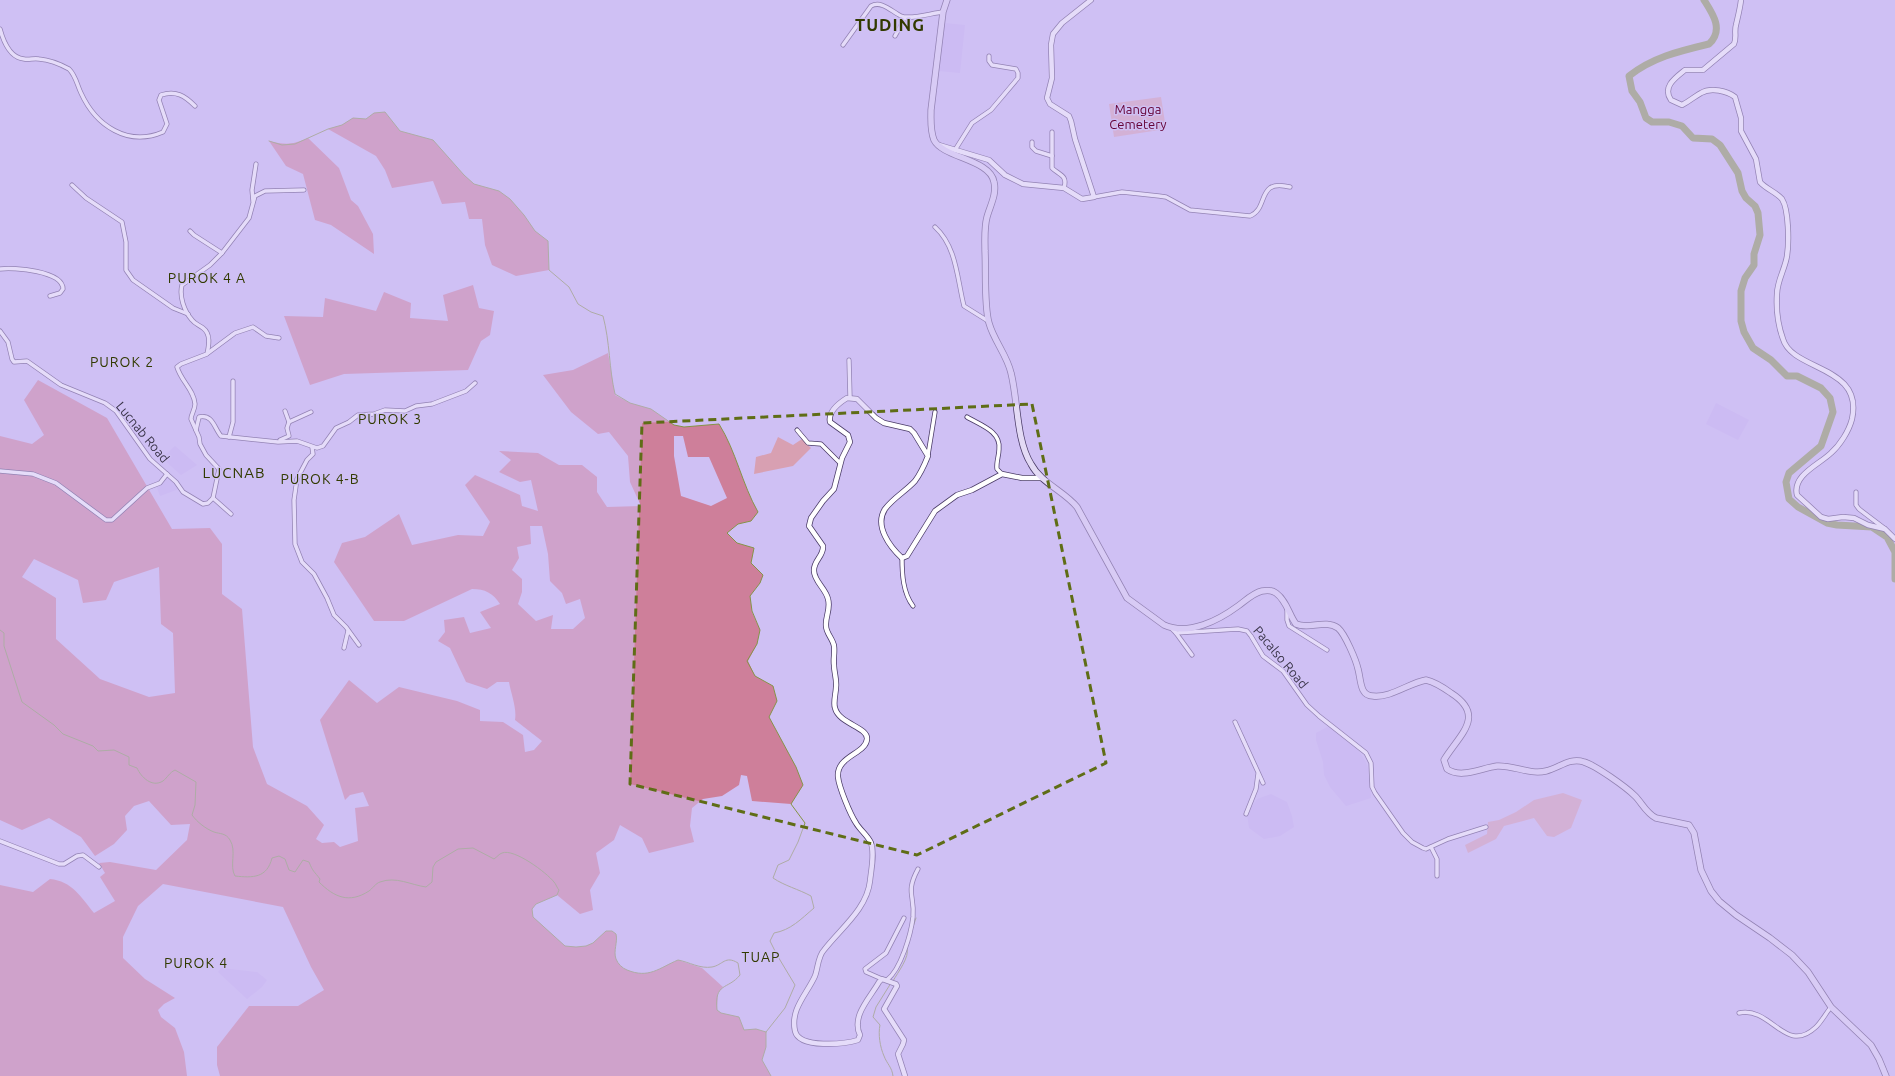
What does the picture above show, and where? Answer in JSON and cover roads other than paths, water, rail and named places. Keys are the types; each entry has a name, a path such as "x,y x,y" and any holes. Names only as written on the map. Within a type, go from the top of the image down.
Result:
{"main road":[{"path":"947,0 943,12 931,110 933,135 938,144 987,171 994,182 995,190 987,219 984,238 988,321 993,335 1009,364 1012,373 1018,419 1026,453 1032,467 1042,478 1072,501 1077,507 1126,598 1152,617 1171,628 1192,627 1213,622 1262,591 1268,590 1278,595 1293,620 1300,626 1329,625 1339,629 1346,640 1358,668 1364,691 1367,695 1382,695 1426,680 1433,682 1460,699 1467,708 1469,721 1466,730 1444,760 1446,769 1451,772 1479,771 1498,766 1534,772 1546,771 1566,762 1584,761 1594,766 1634,795 1651,816 1661,820 1689,825 1693,830 1701,870 1711,891 1719,902 1736,916 1770,938 1792,955 1808,972 1831,1007 1871,1044 1886,1076"}],"street":[{"path":"1091,0 1062,23 1053,34 1050,44 1052,78 1047,98 1050,104 1069,116 1094,197"},
{"path":"1741,0 1740,14 1735,27 1734,44 1703,70 1685,70 1670,84 1668,92 1671,100 1682,105 1701,93 1710,90 1719,91 1735,97 1741,118 1741,131 1756,159 1760,182 1781,198 1787,216 1788,255 1777,293 1777,314 1783,341 1789,350 1836,377 1844,384 1850,394 1853,412 1850,426 1833,452 1805,473 1797,487 1797,495 1821,517 1828,519 1843,517 1854,518 1868,525 1885,529"},
{"path":"843,45 874,4 882,3 905,18 943,12"},
{"path":"895,36 905,18"},
{"path":"0,29 2,38 15,56 23,59 41,59 69,69 89,106 104,123 116,132 133,137 144,138 163,132 167,124 159,100 162,95 168,93 177,93 186,96 195,106"},
{"path":"955,150 972,123 991,110 1018,78 1018,72 1016,69 992,65 989,61 989,56"},
{"path":"1052,132 1052,168 1064,176 1066,180 1064,188"},
{"path":"1032,142 1032,147 1036,151 1052,156"},
{"path":"938,144 989,160 1010,178 1023,184 1064,188 1082,199 1122,192 1159,196 1171,200 1190,210 1250,216 1257,212 1264,193 1268,189 1277,186 1290,188"},
{"path":"253,202 252,190 256,164"},
{"path":"72,184 86,198 122,222 126,242 126,270 133,280 173,308 188,314"},
{"path":"207,354 210,343 208,334 204,328 191,320 181,297 182,285 210,265 222,253 249,218 255,196 265,191 304,190"},
{"path":"935,227 946,239 954,260 964,306 988,321"},
{"path":"190,231 222,253"},
{"path":"0,269 52,275 61,282 63,289 60,293 50,296"},
{"path":"231,514 213,498 219,469 206,454 200,444 191,419 195,407 193,395 178,369 181,364 207,354 236,333 253,327 266,336 279,338"},
{"name":"Lucnab Road","path":"0,332 8,342 14,362 26,360 61,385 104,403 116,411 150,459 176,482 183,492 203,504 208,503 213,498"},
{"path":"849,360 850,398"},
{"path":"229,437 233,422 233,381"},
{"path":"196,431 199,417 205,416 210,419 221,436 278,442 298,441 312,447 323,446 332,431 349,422 358,415 374,414 385,410 405,411 416,406 432,404 466,391 475,383"},
{"path":"918,869 910,888 913,917 900,962 862,1009 857,1020 857,1029 860,1035 858,1040 818,1044 806,1042 795,1032 794,1018 797,1009 801,998 814,978 822,951 848,923 866,894 870,881 872,856 870,842 855,822 838,778 840,767 844,761 866,744 867,738 863,731 840,718 834,706 836,685 833,664 835,649 826,626 829,599 814,572 815,566 822,553 823,546 810,526 811,518 834,489 840,463 850,442 848,435 833,424 830,419 838,405 850,398 857,399 876,418 884,423 910,430 914,433 928,456"},
{"path":"278,442 288,436 287,428 289,422 286,411"},
{"path":"289,422 311,412"},
{"path":"913,606 908,599 903,580 902,558 884,535 881,521 886,508 914,482 921,473 928,456 935,412"},
{"path":"967,417 991,431 997,439 999,449 996,468 1002,474 1022,478 1042,478"},
{"path":"797,430 808,443 822,444 840,463"},
{"path":"312,447 313,454 307,460 297,479 294,500 295,544 302,562 314,574 334,615 346,627 359,645"},
{"path":"0,471 33,474 56,483 106,520 112,520 147,488 160,483 167,474"},
{"path":"902,558 907,556 935,511 957,495 972,490 1002,474"},
{"path":"1856,492 1856,505 1859,509 1885,529 1895,539"},
{"path":"1287,608 1287,620 1289,626 1327,650"},
{"path":"1171,628 1192,655"},
{"name":"Pacalso Road","path":"1176,633 1232,628 1242,629 1252,636 1263,656 1283,671 1307,705 1366,753 1371,763 1372,787 1375,792 1403,833 1418,846 1426,849 1430,847"},
{"path":"344,648 348,631"},
{"path":"1236,722 1263,783"},
{"path":"1246,814 1256,789 1258,774"},
{"path":"1437,876 1437,859 1430,847 1448,839 1486,827"},
{"path":"0,841 50,862 64,864 80,855 87,857 99,867"},
{"path":"904,918 886,953 865,969 866,972 885,979 896,984 897,986 884,1009 904,1040 898,1058 905,1076"},
{"path":"1739,1012 1754,1012 1770,1021 1784,1033 1794,1037 1806,1035 1817,1026 1831,1007"}],"waterway":[{"path":"1704,0 1716,22 1716,33 1713,39 1709,44 1657,59 1638,69 1629,76 1632,91 1640,102 1646,118 1652,122 1669,122 1682,126 1693,138 1712,139 1720,145 1738,173 1742,191 1746,198 1755,206 1758,213 1760,235 1754,254 1754,265 1745,278 1741,291 1741,321 1744,332 1753,348 1771,360 1787,376 1797,376 1821,388 1830,398 1833,412 1821,446 1789,473 1786,482 1789,499 1798,507 1827,523 1872,527 1887,537 1895,552 1895,579"},
{"path":"269,141 282,145 295,144 328,129 342,125 353,118 366,119 374,113 385,112 400,131 433,140 474,184 499,191 510,199 535,231 548,241 549,270 569,287 578,304 591,312 603,316 615,394 630,403 651,409 674,425 684,427 719,424 725,434 752,501 758,512 751,521 738,524 727,533 737,543 754,548 751,563 763,575 760,583 750,596 752,611 760,630 757,644 747,661 755,676 773,686 777,701 769,717 796,767 803,785 791,804 805,823 789,860 778,865 773,878 811,896 814,908 791,927 774,933 770,941 795,985 785,1008 766,1032 766,1047 762,1060 771,1076"},
{"path":"0,630 4,633 4,646 22,702 54,725 63,734 93,746 98,751 114,750 129,757 129,765 137,768 141,775 151,782 159,783 175,770 196,782 195,805 192,815 199,823 208,829 225,835 230,840 233,849 233,872 235,876 248,877 263,873 267,870 272,858 279,856 285,859 289,870 295,872 303,860 309,862 320,879 319,882 330,892 348,898 362,895 386,880 398,880 426,887 432,882 433,867 436,862 458,849 473,848 494,859 502,853 507,852 514,854 530,862 545,873 555,883 559,890 557,895 536,904 532,909 533,917 565,946 586,946 593,943 606,931 612,931 616,934 615,953 618,963 627,970 642,973 654,971 678,960 708,967 716,966 727,960 734,961 738,963 740,975 720,991 717,1001 717,1010 721,1013 739,1017 744,1030 756,1029 766,1032"},
{"path":"912,930 916,918"},
{"path":"893,981 907,956 907,948"},
{"path":"891,983 876,1007 873,1017 880,1025 879,1036 881,1049 892,1070 893,1076"}],"district":[{"name":"TUDING","path":"890,24"},
{"name":"PUROK 4 A","path":"207,278"},
{"name":"PUROK 2","path":"122,362"},
{"name":"PUROK 3","path":"390,419"},
{"name":"LUCNAB","path":"234,472"},
{"name":"PUROK 4-B","path":"320,479"},
{"name":"TUAP","path":"761,957"},
{"name":"PUROK 4","path":"196,963"}],"park label":[{"name":"Mangga Cemetery","path":"1138,116"}]}
